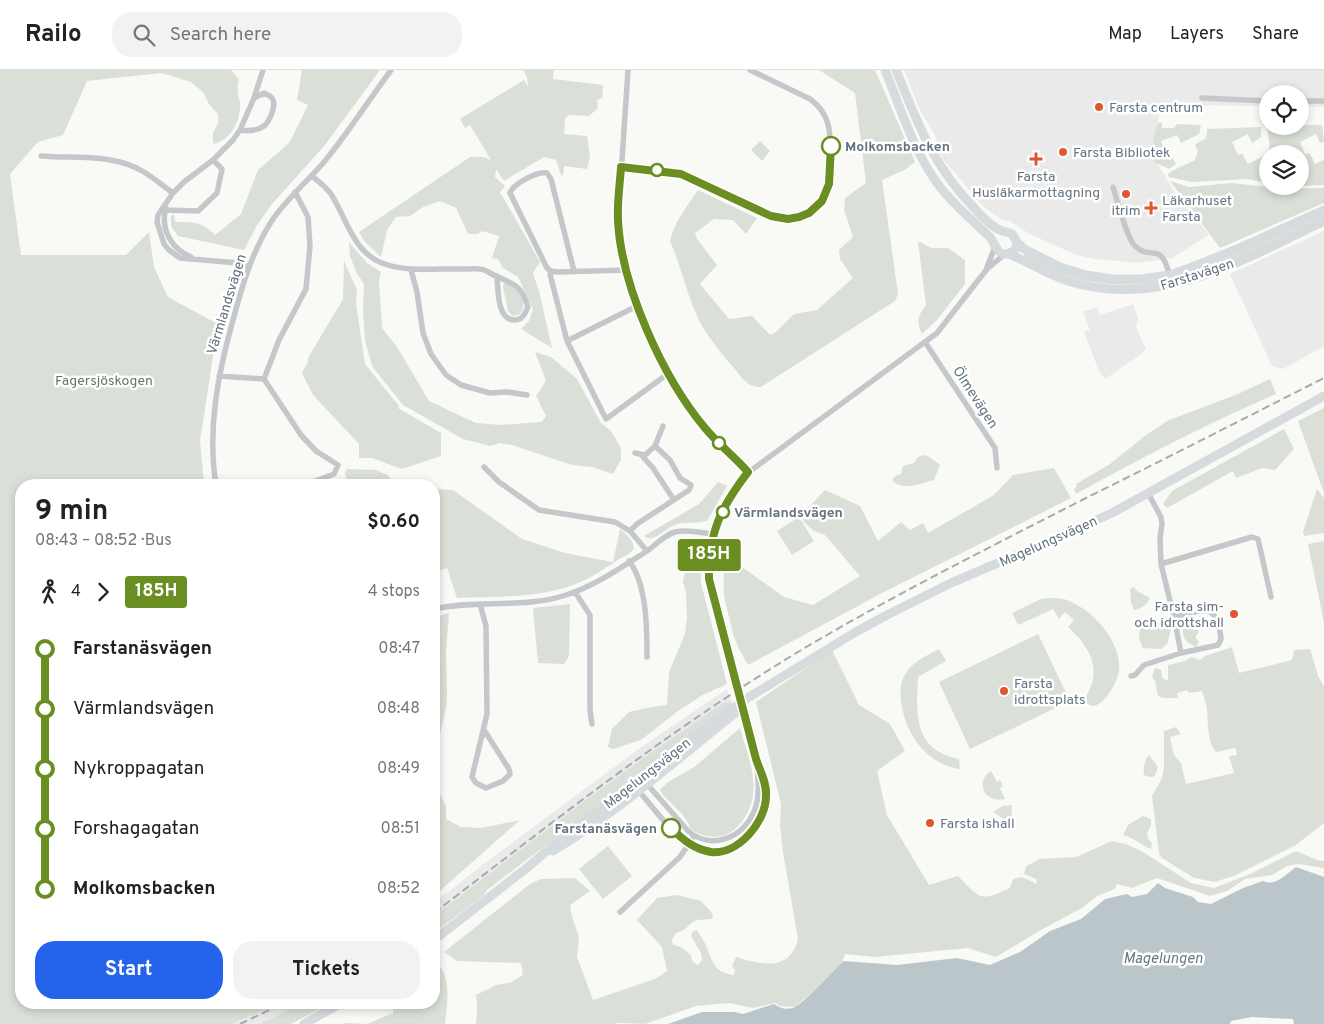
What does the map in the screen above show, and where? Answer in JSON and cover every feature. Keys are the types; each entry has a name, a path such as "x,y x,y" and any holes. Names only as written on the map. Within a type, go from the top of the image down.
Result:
{"street":[{"path":"249,267 238,263 180,258 164,244 157,222 158,215 173,193 213,160 240,130 254,98 263,70"},
{"name":"Värmlandsvägen","path":"215,479 212,442 219,376 249,267 261,239 295,192 325,160 391,70"},
{"path":"628,70 618,221 627,270 637,306 647,330 688,407 702,425 748,472"},
{"path":"621,167 681,174 779,218 794,218 809,213 822,201 829,184 831,146 830,127 827,117 817,104 806,96 750,70"},
{"name":"Farstavägen","path":"885,70 918,152 939,186 963,214 995,245 999,252 1057,277 1085,286 1109,290 1135,290 1172,285 1212,272 1324,222"},
{"name":"Farstavägen","path":"896,70 921,132 938,163 979,214 1003,232 1012,234 1017,242 1027,251 1045,260 1086,275 1126,279 1170,275 1237,249 1324,210"},
{"path":"240,130 256,130 264,126 273,109 274,101 272,97 264,93 254,98"},
{"path":"1202,98 1259,101"},
{"path":"1309,101 1324,101"},
{"path":"907,124 921,132"},
{"path":"41,156 96,157 118,162 145,172 173,193"},
{"path":"165,210 198,211 217,192 222,169 213,160"},
{"path":"574,271 547,173 542,172 514,186 510,193 547,268 551,271 574,271 627,270"},
{"path":"312,176 331,194 351,233 362,249 380,263 411,270 441,268 485,270 512,282 521,290 528,307 524,316 520,319 514,321 508,318 501,310 497,276"},
{"path":"1113,187 1131,242 1142,251 1160,254 1165,260 1172,285"},
{"path":"295,192 308,217 310,246 306,288 279,340 264,379 301,435 316,451 338,465 334,474 321,479"},
{"path":"168,201 164,222 169,238 178,250 196,258"},
{"path":"987,269 996,238 1003,232"},
{"path":"636,788 659,815 689,844 701,849 713,852 726,850 740,843 757,824 766,805 766,786 749,734 709,579 709,553 713,534 727,503 748,472 925,342 945,323 987,269 1016,247 1017,242"},
{"path":"411,270 417,292 423,333 431,354 446,375 461,385 490,393 507,392 527,395"},
{"path":"551,271 550,274 567,341 606,419 669,373"},
{"path":"567,341 637,306"},
{"name":"Ölmevägen","path":"925,342 995,448 997,468"},
{"name":"Värmlandsvägen","path":"219,376 264,379"},
{"name":"Magelungsvägen","path":"440,935 556,843 645,781 722,716 746,699 854,633 923,596 1084,526 1324,396"},
{"path":"644,455 655,446 663,426"},
{"path":"630,531 637,524 689,490 690,485 680,478 670,460 655,446"},
{"path":"635,453 644,455"},
{"path":"644,455 644,460 653,468 674,500"},
{"path":"484,467 499,482 539,510 616,522 630,531 647,551"},
{"path":"1148,493 1161,517 1161,564 1181,653"},
{"path":"440,608 534,602 551,599 576,592 647,551 668,535 676,532 713,534"},
{"path":"1161,564 1252,537 1258,539 1271,597"},
{"path":"629,561 638,578 644,605 647,626 647,656"},
{"path":"576,592 590,615 590,710 592,724"},
{"path":"480,604 486,626 487,714 472,777 476,784 486,788 503,781 510,774 509,769 484,730"},
{"path":"1131,676 1135,675 1144,665 1181,653 1218,645 1221,639 1220,630 1217,618 1211,612 1204,610 1174,617"},
{"path":"645,781 694,836 698,839 714,842 723,840 740,830 755,810 758,795 756,759"},
{"path":"620,912 680,857 694,836"},
{"path":"304,1024 331,1009"}],"shaded area":[{"name":"Farsta centrum","path":"904,70 1324,70 1324,107 1309,106 1309,85 1259,85 1259,106 1186,105 1173,101 1172,108 1163,107 1159,114 1152,155 1174,191 1209,235 1172,258 1136,263 1094,259 1074,254 1028,233 1010,221 1002,220 984,207 942,158 937,147 936,137 919,108"},
{"path":"1324,231 1324,346 1283,369 1272,366 1230,274"},
{"path":"1133,304 1138,318 1136,327 1146,349 1105,379 1099,371 1084,332 1090,330 1083,312 1097,307 1100,315"},
{"path":"727,689 731,701 725,702 642,759 440,911 440,898 640,748"},
{"path":"266,1009 290,1009 260,1024 232,1024"}],"green space":[{"name":"Fagersjöskogen","path":"0,70 231,70 239,79 240,106 238,119 229,135 219,142 213,144 213,133 218,123 218,114 209,104 203,92 191,82 162,73 87,81 63,135 38,142 10,174 21,255 126,255 149,232 154,267 168,297 218,324 200,441 203,479 15,479 15,1009 266,1009 232,1024 0,1024"},
{"path":"302,70 380,70 325,145 272,204 257,225 244,250 178,236 171,226 171,216 174,214 175,222 197,223 206,227 215,235 241,214 258,170 290,142 308,105 297,100"},
{"path":"523,70 554,70 553,79 603,85 602,98 597,100 598,108 589,116 568,115 565,119 564,134 587,136 590,157 587,169 564,166 563,176 556,160 544,157 504,181 496,169 495,177 505,186 500,192 540,262 533,273 552,348 521,329 529,321 533,309 518,277 503,268 498,259 492,258 499,236 482,231 478,234 468,234 456,208 440,201 423,207 410,216 396,217 387,230 381,257 364,241 359,232 470,157 483,157 491,160 470,125 465,128 460,119 524,80 528,87 527,77"},
{"path":"819,70 875,70 915,162 906,169 882,180 898,294 895,301 761,387 756,387 748,384 742,378 699,321 670,241 678,220 698,190 757,218 746,234 733,220 714,219 695,233 697,239 717,265 700,284 729,319 752,316 770,335 776,332 794,314 817,310 853,278 840,259 839,250 853,237 844,210 845,198 866,183 855,93"},
{"path":"1158,123 1162,123 1162,128 1174,128 1177,124 1201,125 1199,134 1181,143 1177,135 1161,141 1166,153 1170,152 1176,164 1169,169 1154,162 1153,142"},
{"path":"1309,125 1322,125 1324,142 1320,143 1316,134 1300,142 1301,145 1269,145 1268,135 1309,135"},
{"path":"1259,127 1259,135 1261,137 1252,143 1248,134 1232,142 1238,155 1242,153 1248,164 1259,158 1259,181 1248,179 1192,182 1169,177 1168,175 1170,172 1195,160 1198,151 1195,145 1205,138 1207,129"},
{"path":"760,141 770,151 762,161 751,150"},
{"path":"1309,153 1315,164 1324,160 1324,185 1309,186"},
{"path":"1170,181 1189,187 1232,183 1259,186 1259,195 1309,195 1309,188 1324,188 1324,203 1220,248"},
{"path":"1324,215 1324,217 1254,250 1219,265 1182,277 1184,274 1206,267"},
{"path":"918,241 931,248 948,248 965,260 965,284 937,320 922,334 919,319 926,305"},
{"path":"349,242 367,263 381,272 379,281 382,328 397,347 429,401 476,423 500,425 542,422 546,416 536,396 546,381 535,352 551,357 577,379 601,423 611,431 621,448 621,460 613,474 592,467 572,465 512,445 500,443 490,446 463,439 403,405 372,366 365,340 364,284 356,272 350,256"},
{"path":"1025,253 1062,270 1162,280 1161,283 1135,285 1096,283 1049,270 1024,256"},
{"path":"344,261 357,290 356,304 365,364 399,406 398,408 441,433 441,456 402,469 372,458 359,458 359,444 313,395 302,373 308,358 343,299"},
{"path":"506,283 515,289 523,301 522,310 519,315 513,316 508,311 503,287"},
{"path":"1270,379 1276,394 1175,441 1076,494 1074,489 1077,486 1076,484 1110,464 1146,435 1169,420 1238,394"},
{"path":"1324,408 1324,493 1298,421"},
{"path":"1284,429 1294,449 1275,470 1262,468 1236,478 1233,471 1167,508 1163,504 1172,491"},
{"path":"922,455 928,456 940,465 934,480 906,486 896,484 892,480 895,476 901,474 903,466 914,463"},
{"path":"1054,468 1071,498 884,592 748,665 733,634 724,596 723,544 735,553 742,567 784,597 813,605 860,576 825,535 814,531 804,522 801,515 825,490 860,506 878,541 901,522 910,530 923,523 928,533 994,495 1013,475"},
{"path":"347,469 376,470 388,475 390,479 347,479 345,472"},
{"path":"718,482 727,486 707,521 676,524 658,536 647,538 644,536 699,504"},
{"path":"440,489 453,490 522,539 565,553 613,562 620,529 631,540 634,549 587,579 556,590 524,595 457,598 447,568 440,570"},
{"path":"1317,489 1324,498 1324,533 1304,536 1303,532"},
{"path":"799,517 814,541 792,555 777,531"},
{"path":"694,541 698,543 701,583 727,684 701,696 678,711 641,740 613,749 608,747 612,729 629,712 667,705 669,672 685,634 687,617 686,592 683,582 688,554"},
{"path":"1324,541 1324,623 1308,544"},
{"path":"1134,587 1137,591 1150,598 1144,606 1134,610 1131,603 1130,589"},
{"path":"1041,599 1067,600 1088,612 1111,638 1116,648 1119,669 1117,679 1103,701 1094,706 1083,701 1093,680 1094,670 1092,661 1083,643 1068,627 1074,620 1065,612 1059,619 1053,609 1018,625 1012,613"},
{"path":"570,604 569,656 564,664 538,663 533,608"},
{"path":"449,613 446,653 447,695 440,734 440,615"},
{"path":"1190,618 1190,627 1199,631 1195,638 1199,641 1196,647 1185,640 1183,634 1185,621"},
{"path":"1159,622 1171,630 1167,644 1161,649 1143,648 1139,639 1140,628 1145,623"},
{"name":"Farsta idrottsplats","path":"1038,634 1070,701 970,749 939,682"},
{"path":"1232,647 1239,673 1292,660 1294,650 1310,649 1318,676 1324,687 1324,823 1296,845 1236,875 1215,882 1194,878 1162,858 1159,854 1152,796 1162,778 1164,731 1176,727 1181,734 1170,737 1174,755 1181,763 1186,784 1234,773 1229,756 1237,755 1235,748 1216,752 1213,748 1202,691 1189,693 1187,690 1177,693 1178,698 1163,698 1158,696 1155,681 1152,677 1155,668 1161,670 1163,679 1168,680 1168,665 1185,661 1191,657 1200,660 1205,656"},
{"path":"939,649 946,661 918,677 917,704 920,728 925,739 933,747 944,754 959,759 960,769 949,767 939,762 923,750 911,732 903,712 901,689 905,675 917,662"},
{"path":"832,650 859,705 890,724 905,751 877,771 887,815 929,885 958,876 981,896 992,896 1010,888 1013,879 1022,877 1037,884 1036,879 1024,874 1026,866 1040,859 1076,857 1112,841 1126,844 1143,852 1191,883 1214,888 1250,874 1296,851 1324,861 1324,868 1298,864 1287,866 1272,875 1245,879 1227,891 1210,896 1157,878 1132,888 1117,884 1115,889 1097,896 1082,908 996,957 968,948 875,957 845,954 831,976 795,1007 780,1006 775,1003 753,1008 729,1003 696,1006 645,1024 476,1024 476,995 496,985 512,982 523,975 521,963 457,961 444,952 530,884 541,879 575,878 590,891 570,905 579,937 577,957 593,1000 655,979 667,971 662,947 637,920 657,898 677,895 701,901 713,914 712,919 697,920 691,923 684,930 676,933 672,940 673,945 687,951 691,955 692,961 698,965 702,960 701,953 691,936 692,932 697,930 711,959 722,972 727,974 734,975 735,970 732,966 736,957 764,964 781,961 788,957 794,950 798,939 783,852 780,825 781,804 756,702"},
{"path":"726,701 727,703 731,701 732,704 487,890 483,896 440,928 440,911 642,759"},
{"path":"740,728 752,773 753,795 750,806 741,823 734,830 725,835 715,837 702,835 689,828 690,826 683,815 660,790 668,782 693,768"},
{"path":"1149,755 1158,767 1155,776 1149,777 1144,775 1144,769"},
{"path":"991,771 997,782 1000,780 1003,786 1000,788 1005,799 998,800 992,798 984,791 983,781"},
{"path":"440,794 446,806 446,819 461,827 481,828 520,820 440,891"},
{"path":"1012,805 1011,823 1009,826 993,812 1003,806"},
{"path":"1143,816 1151,819 1151,826 1147,833 1148,839 1152,843 1151,849 1123,835 1128,825"},
{"path":"608,846 632,876 603,899 579,869"},
{"path":"440,967 444,973 447,990 445,1024 367,1024 393,1013 393,1009 440,1009"},
{"path":"290,1009 320,1009 291,1024 260,1024"}],"water":[{"name":"Magelungen","path":"1296,867 1324,877 1324,1024 1294,1024 1293,1019 1252,1017 1231,1021 1230,1024 668,1024 702,1012 735,1012 743,1014 774,1004 778,1007 793,1008 811,994 843,961 897,965 957,958 990,965 1020,952 1050,931 1081,919 1105,899 1127,894 1132,897 1147,894 1158,883 1165,888 1193,897 1198,902 1211,904 1243,888 1263,881 1277,881"}],"railway":[{"path":"440,908 619,772 714,706 813,643 880,605 983,551 1324,378"},
{"path":"240,1024 271,1009"}],"bus line":[{"name":"185H","path":"671,828 694,847 713,852 726,850 747,837 757,824 766,805 766,786 756,759 709,579 709,553 713,534 727,503 748,472 707,430 688,407 657,351 637,306 628,275 618,221 621,167 681,174 771,216 788,219 809,213 822,201 829,184 831,146"}],"place":[{"name":"Farsta centrum","path":"1099,107"},
{"name":"Molkomsbacken","path":"831,146"},
{"name":"Farsta Bibliotek","path":"1063,152"},
{"name":"Farsta Husläkarmottagning","path":"1036,159"},
{"name":"itrim","path":"1126,194"},
{"name":"Läkarhuset Farsta","path":"1151,208"},
{"name":"Värmlandsvägen","path":"723,512"},
{"name":"Farsta sim- och idrottshall","path":"1234,614"},
{"name":"Farsta idrottsplats","path":"1004,691"},
{"name":"Farsta ishall","path":"930,823"},
{"name":"Farstanäsvägen","path":"671,828"}]}
